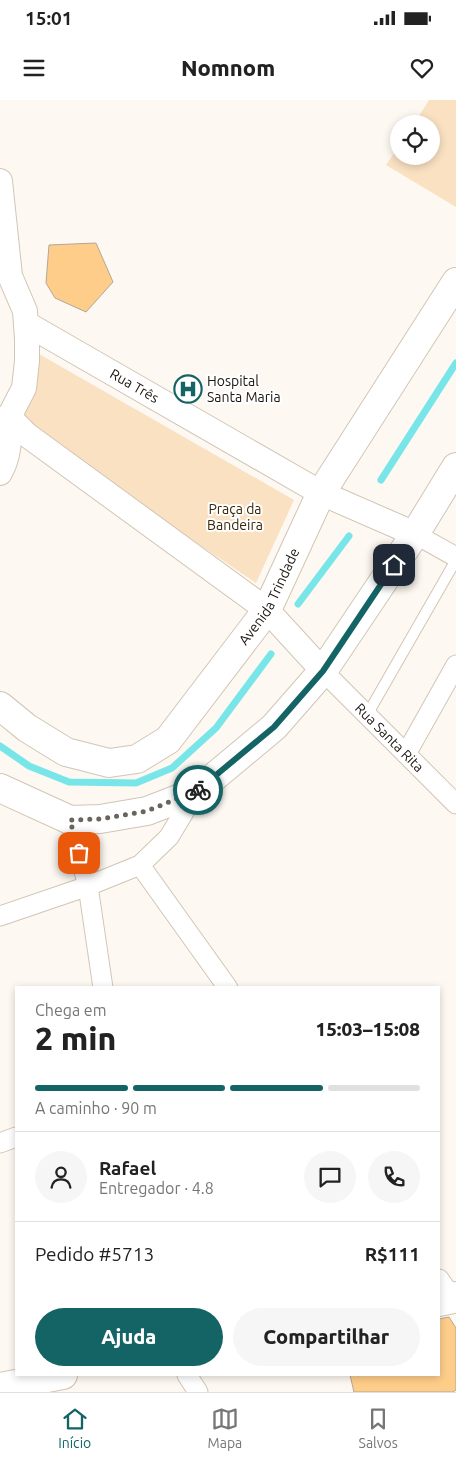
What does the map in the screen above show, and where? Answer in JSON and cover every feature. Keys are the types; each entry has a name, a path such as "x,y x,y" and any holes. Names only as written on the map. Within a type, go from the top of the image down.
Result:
{"main road":[{"name":"Avenida Trindade","path":"0,706 27,728 66,752 108,763 137,760 168,740 266,610 321,493 456,282"},
{"path":"0,788 70,820 100,819 147,811 196,792 274,727 323,671 415,534 456,467"},
{"path":"0,1387 58,1376"}],"street":[{"path":"0,181 10,276 24,313 27,361 24,388 5,418 10,434 8,455 0,473"},
{"name":"Rua Três","path":"0,288 10,291 24,313 321,493 415,534"},
{"path":"5,418 266,610 323,671"},
{"path":"415,534 456,558"},
{"path":"406,754 456,665"},
{"name":"Rua Santa Rita","path":"323,671 456,804"},
{"path":"0,916 88,886 140,865 169,837 196,792"},
{"path":"70,820 88,886 103,986"},
{"path":"140,865 227,986"},
{"path":"0,1143 15,1137"},
{"path":"188,1376 198,1392"}],"lane":[{"path":"367,715 456,558"}],"green space":[{"path":"429,100 456,100 456,207 386,165 390,159 390,165 440,165 440,115 420,115"},
{"name":"Praça da Bandeira","path":"39,354 294,500 256,583 21,424"}],"building":[{"path":"96,243 113,282 86,312 55,298 46,283 49,245"},
{"path":"449,1317 456,1328 456,1390 453,1392 354,1392 350,1376 440,1376 440,1319"}],"waterway":[{"path":"381,480 456,363"},
{"path":"298,604 349,536"},
{"path":"0,746 29,766 69,782 136,783 172,768 216,728 271,654"}],"way so far":[{"path":"79,853 70,820 100,819 147,811 198,790"}],"place":[{"name":"Hospital Santa Maria","path":"188,389"}],"route":[{"path":"198,790 274,727 323,671 394,565"}]}
